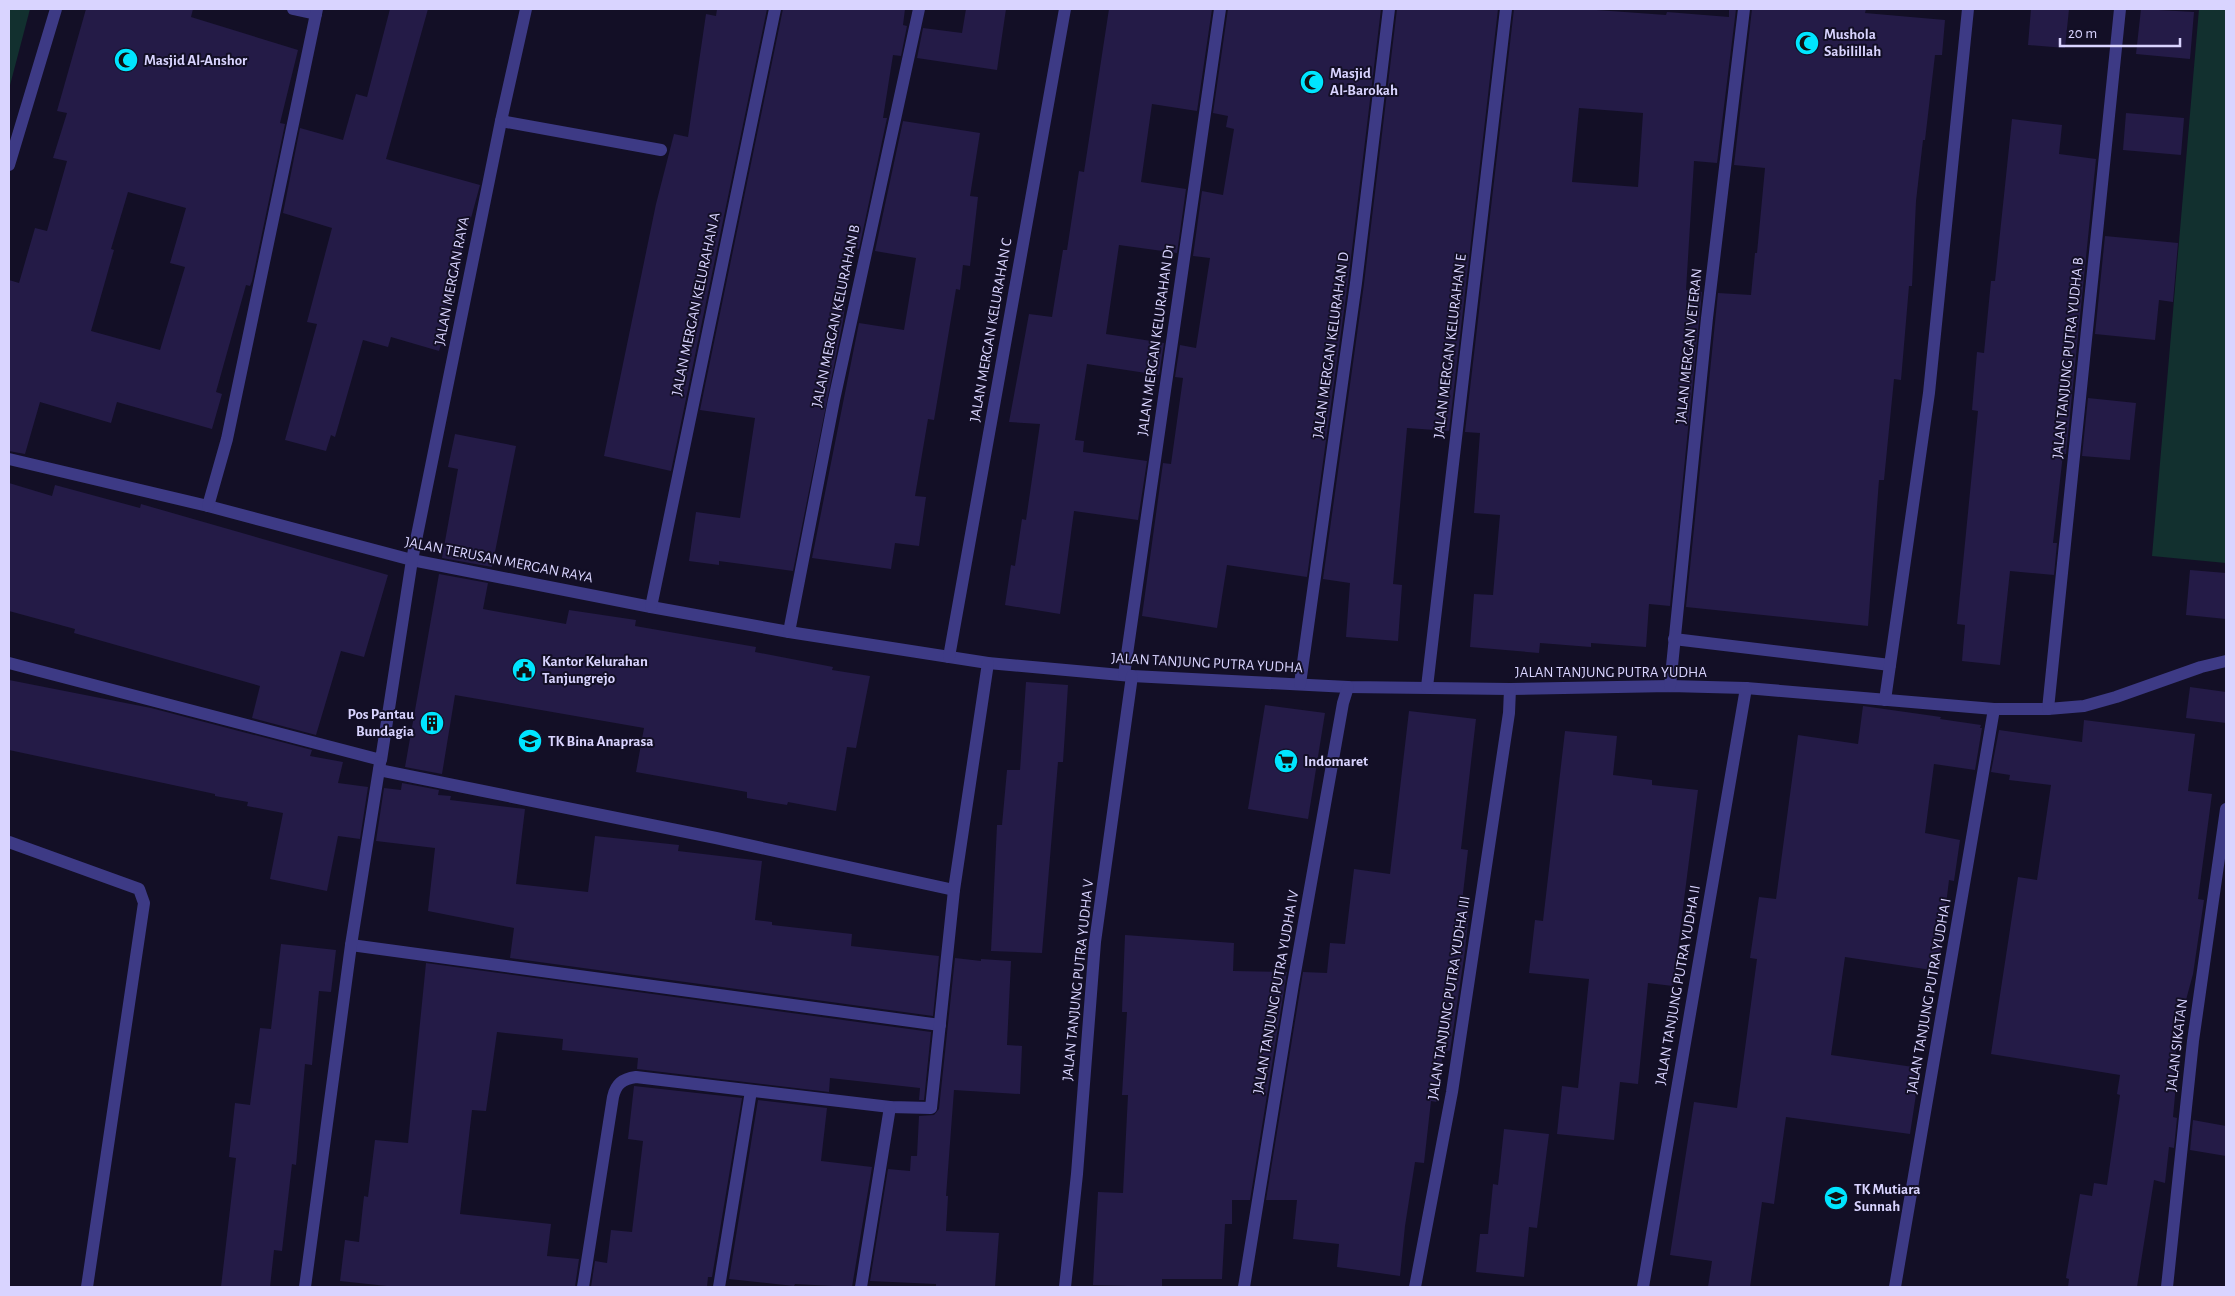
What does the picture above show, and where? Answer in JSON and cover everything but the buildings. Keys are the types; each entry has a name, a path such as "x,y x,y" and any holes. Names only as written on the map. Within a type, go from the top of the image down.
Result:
{"street":[{"path":"9,165 56,9"},
{"path":"208,506 227,439 316,12 293,9"},
{"name":"JALAN MERGAN RAYA","path":"305,1287 351,945 412,560 501,121 526,9"},
{"name":"JALAN MERGAN KELURAHAN A","path":"651,607 775,9"},
{"name":"JALAN MERGAN KELURAHAN B","path":"789,632 834,400 919,9"},
{"name":"JALAN MERGAN KELURAHAN C","path":"949,657 1065,9"},
{"name":"JALAN MERGAN KELURAHAN D1","path":"1128,676 1220,9"},
{"name":"JALAN MERGAN KELURAHAN D","path":"1300,684 1356,283 1390,9"},
{"name":"JALAN MERGAN KELURAHAN E","path":"1427,687 1506,9"},
{"name":"JALAN MERGAN VETERAN","path":"1670,686 1707,318 1744,9"},
{"path":"1885,700 1929,393 1968,9"},
{"name":"JALAN TANJUNG PUTRA YUDHA B","path":"2048,710 2120,9"},
{"path":"501,121 661,150"},
{"name":"JALAN TERUSAN MERGAN RAYA","path":"9,459 208,506 412,560 789,632 988,663"},
{"path":"1674,639 1890,664"},
{"name":"JALAN TANJUNG PUTRA YUDHA","path":"988,663 1128,676 1348,687 1510,689 1670,686 1746,688 1994,710 2048,710 2084,706 2202,666 2226,661"},
{"path":"9,663 380,765 954,890"},
{"path":"582,1287 613,1097 619,1083 625,1078 636,1077 890,1107 932,1108 954,890 988,663"},
{"name":"JALAN TANJUNG PUTRA YUDHA V","path":"1065,1287 1078,1164 1096,942 1128,676"},
{"name":"JALAN TANJUNG PUTRA YUDHA IV","path":"1244,1287 1292,994 1343,703 1348,687"},
{"name":"JALAN TANJUNG PUTRA YUDHA II","path":"1642,1287 1746,688"},
{"name":"JALAN TANJUNG PUTRA YUDHA III","path":"1415,1287 1452,1092 1509,713 1510,689"},
{"name":"JALAN TANJUNG PUTRA YUDHA I","path":"1895,1287 1994,710"},
{"name":"JALAN SIKATAN","path":"2167,1287 2193,1040 2226,809"},
{"path":"9,842 139,888 144,903 87,1287"},
{"path":"351,945 940,1025"},
{"path":"719,1287 751,1091"},
{"path":"861,1287 890,1107"}],"green space":[{"path":"9,9 30,9 9,89"},
{"path":"2199,9 2226,9 2226,563 2152,556"}],"place":[{"name":"Mushola Sabilillah","path":"1807,43"},
{"name":"Masjid Al-Anshor","path":"126,60"},
{"name":"Masjid Al-Barokah","path":"1312,82"},
{"name":"Kantor Kelurahan Tanjungrejo","path":"524,670"},
{"name":"Pos Pantau Bundagia","path":"432,723"},
{"name":"TK Bina Anaprasa","path":"530,741"},
{"name":"Indomaret","path":"1286,761"},
{"name":"TK Mutiara Sunnah","path":"1836,1198"}]}
